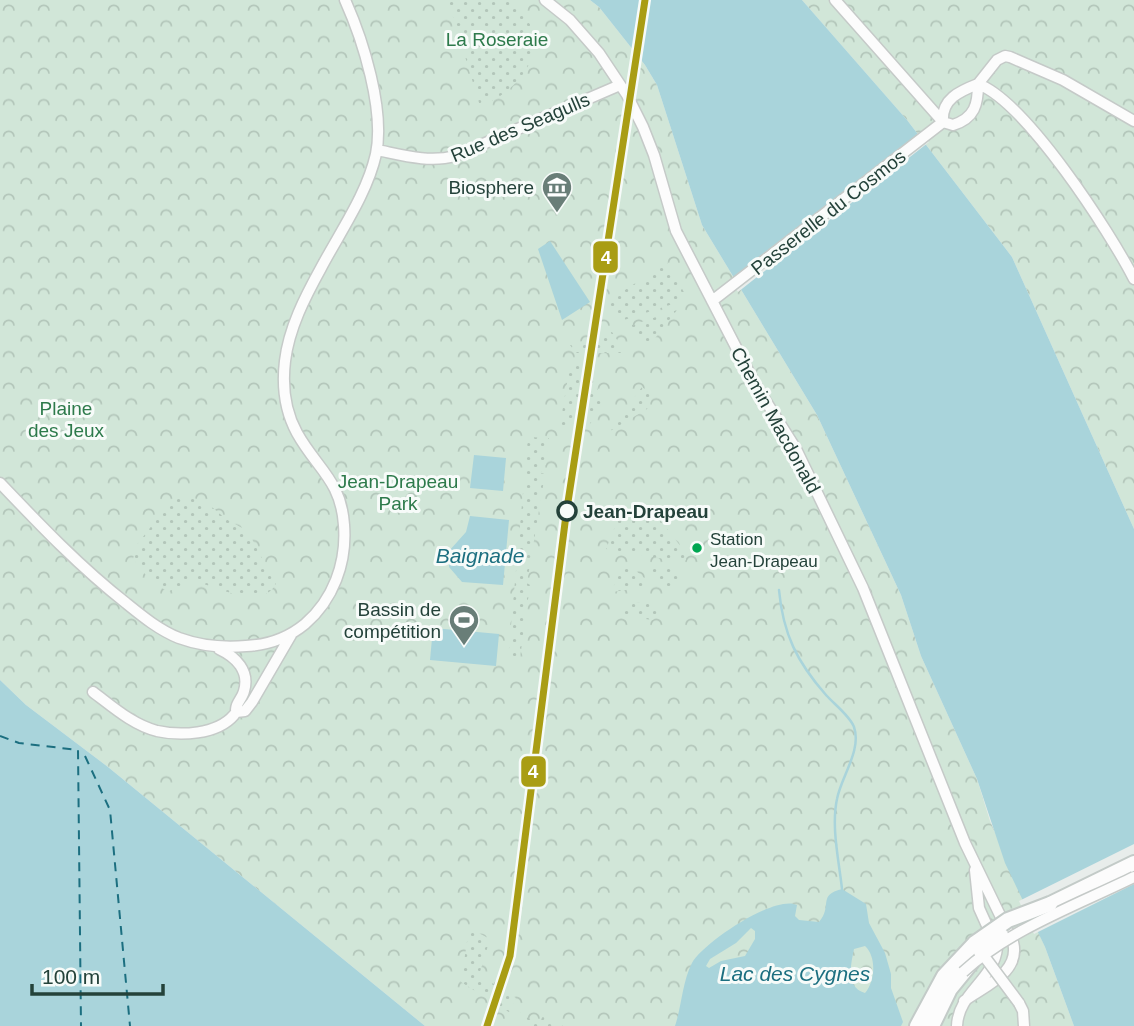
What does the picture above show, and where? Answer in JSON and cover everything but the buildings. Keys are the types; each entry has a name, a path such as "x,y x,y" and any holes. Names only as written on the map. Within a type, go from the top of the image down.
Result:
{"street":[{"path":"236,712 245,711 252,702 291,635 320,610 337,581 345,529 338,492 303,442 288,413 284,377 286,352 292,329 313,282 358,199 377,150 376,107 370,70 345,0"},
{"name":"Chemin Macdonald","path":"545,0 579,29 599,53 649,139 676,231 755,384 796,449 863,587 974,862 1013,942 1016,954 1006,971 964,1001"},
{"path":"835,0 939,126"},
{"path":"939,126 947,102 978,83 997,60 1005,56 1063,80 1134,121"},
{"path":"939,126 953,125 975,111 978,83"},
{"path":"978,83 989,88 1010,106 1047,148 1091,208 1134,279"},
{"name":"Rue des Seagulls","path":"377,150 423,159 456,156 620,85"},
{"name":"Passerelle du Cosmos","path":"712,301 939,126"},
{"path":"0,482 91,575 146,619 179,638 215,647 232,655 243,669 244,691 236,712 231,718 209,730 170,733 139,724 93,692"},
{"path":"215,647 255,646 291,635"},
{"name":"Chemin Macdonald","path":"957,1026 958,1013 964,1001 995,962 997,948 979,908 974,862"},
{"path":"932,1026 950,989 980,949 1008,920 1050,904 1134,863"},
{"path":"917,1026 944,976 980,949 1134,877"},
{"path":"980,949 1019,1003 1024,1026"}],"green space":[{"name":"Jean-Drapeau Park","path":"0,0 590,0 599,7 645,65 657,85 702,225 817,415 901,595 921,656 977,779 990,821 1045,947 1074,1026 425,1026 108,767 26,705 0,680"},
{"name":"La Roseraie","path":"448,0 507,0 523,14 532,29 534,44 531,59 523,74 512,87 480,106"},
{"path":"802,0 1134,0 1134,529 1012,257 907,120"},
{"path":"667,263 688,299 624,320 609,304 609,300"},
{"path":"677,310 649,346 631,328 632,325"},
{"path":"612,332 623,349 621,353 576,353 570,345"},
{"path":"586,365 605,405 585,430 560,425 569,371 573,366"},
{"path":"642,387 653,396 647,409 610,431"},
{"path":"528,437 549,438 546,465 542,465 541,473 545,474 527,583 530,585 519,665 508,659"},
{"path":"180,495 197,499 213,508 250,535 277,581 271,591 251,597 193,581 168,592 149,579 133,559 136,546 174,497"},
{"path":"626,505 652,510 686,553 686,560 682,562 606,549"},
{"path":"619,569 634,569 653,586 612,592"},
{"path":"646,569 679,569 683,575 670,591"},
{"path":"657,600 659,610 653,620 623,614 626,604"},
{"path":"469,928 490,939 479,975 516,998 511,1007 538,1024 544,1015 563,1026 531,1026 461,982"}],"water":[{"path":"590,0 802,0 907,120 1012,257 1134,529 1134,1026 1074,1026 1045,947 1005,863 977,779 921,656 901,595 817,415 702,225 657,85 645,65 599,7"},
{"path":"550,241 590,302 562,320 538,249"},
{"path":"474,455 506,458 503,491 470,488"},
{"name":"Baignade","path":"470,516 509,520 503,585 462,582 449,567 449,551 466,532"},
{"name":"Bassin de compétition","path":"433,628 499,634 496,666 430,660"},
{"path":"0,680 26,705 108,767 425,1026 0,1026"},
{"name":"Lac des Cygnes","path":"842,889 866,904 869,923 885,953 891,974 891,988 903,1022 901,1026 675,1026 692,963 710,944 757,913 787,904 797,905 795,916 799,920 819,922 825,911 827,898 834,891","holes":["751,928 755,931 755,939 745,956 721,961 709,968 706,966 710,959 736,943","865,946 873,963 871,983 865,993 854,986 851,974 854,949"]}],"pier":[{"path":"921,132 929,142 738,292 731,280"},
{"path":"1134,844 1134,884 1034,934 1019,901"}],"waterway":[{"path":"779,590 788,634 799,659 816,683 852,723 856,736 835,810 842,889"}],"ferry route":[{"path":"0,736 19,743 78,750 81,1026"},
{"path":"85,756 110,810 130,1026"}],"transit line":[{"name":"4","path":"487,1026 510,956 566,515 645,0"}],"place":[{"name":"Biosphere","path":"557,214"},
{"name":"Jean-Drapeau","path":"567,511"},
{"name":"Station Jean-Drapeau","path":"697,548"},
{"name":"Bassin de compétition","path":"464,647"}],"park label":[{"name":"Plaine des Jeux","path":"66,419"}]}
